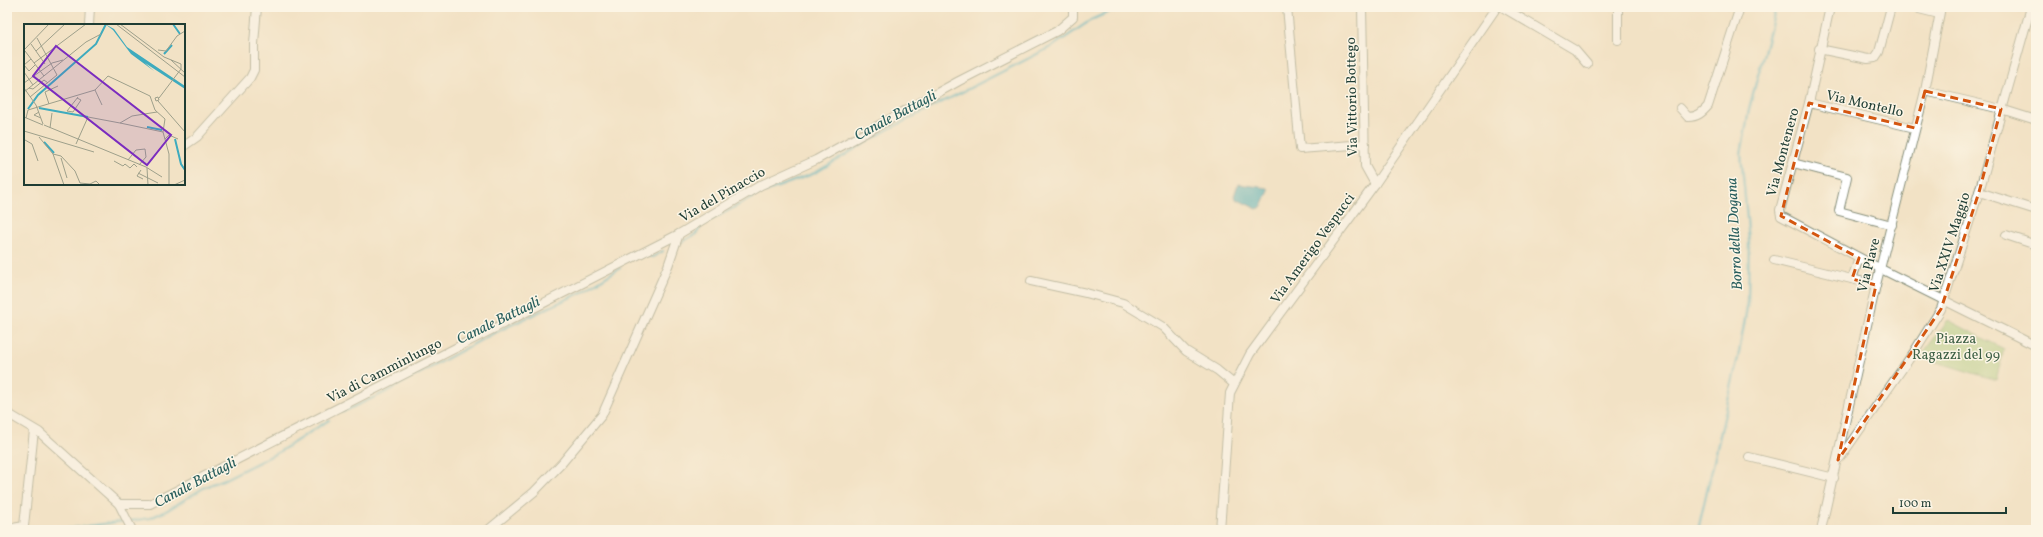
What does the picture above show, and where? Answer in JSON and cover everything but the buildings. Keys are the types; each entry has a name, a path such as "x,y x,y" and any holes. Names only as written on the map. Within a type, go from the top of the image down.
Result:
{"street":[{"path":"89,24 90,7"},
{"path":"185,145 197,137 250,78 254,70 254,44 257,7"},
{"name":"Via del Pinaccio","path":"488,530 534,492 562,463 602,415 668,266 679,234 761,185 816,160 958,81 1057,31 1073,17 1073,7"},
{"path":"1287,7 1300,149 1365,144"},
{"name":"Via Vittorio Bottego","path":"1362,7 1365,166 1374,184"},
{"name":"Via Amerigo Vespucci","path":"1220,530 1230,393 1234,384 1250,354 1374,184 1498,7"},
{"path":"1502,7 1575,50 1587,64"},
{"path":"1618,7 1618,40"},
{"path":"1680,108 1688,117 1694,117 1702,113 1708,106 1740,7"},
{"name":"Via Montenero","path":"1830,7 1819,49 1809,103 1780,210 1781,216 1859,258 2036,346"},
{"path":"1819,49 1868,59 1875,58 1879,52 1891,7"},
{"path":"1911,7 1940,10"},
{"name":"Via XXIV Maggio","path":"1838,460 1914,352 1941,309 1979,192 2030,7"},
{"name":"Via Piave","path":"1821,530 1834,478 1876,285 1925,90 1940,10"},
{"path":"1925,90 2001,109 2036,120"},
{"name":"Via Montello","path":"1809,103 1916,128"},
{"path":"1792,163 1847,177 1839,211 1892,225"},
{"path":"1979,192 2036,210"},
{"name":"Via di Camminlungo","path":"119,504 150,504 679,234"},
{"path":"2006,236 2036,245"},
{"path":"1852,279 1859,258"},
{"path":"1774,260 1876,285"},
{"path":"1031,281 1124,303 1163,327 1186,351 1217,370 1234,384"},
{"path":"7,413 34,430 119,504 129,524"},
{"path":"7,529 24,526 34,430"},
{"path":"1749,456 1834,478"}],"highlighted area":[{"path":"1925,91 2001,109 1979,192 1941,309 1838,460 1876,285 1852,279 1859,258 1781,216 1809,103 1915,128"}],"green space":[{"name":"Piazza Ragazzi del 99","path":"1948,320 2004,349 1996,380 1920,357"}],"water":[{"path":"1238,184 1268,188 1269,191 1262,207 1257,209 1236,199 1234,196"}],"waterway":[{"name":"Canale Battagli","path":"682,242 696,234 702,225 759,194 815,173 887,130 1053,46 1091,20 1120,7"},
{"name":"Borro della Dogana","path":"1698,530 1738,358 1748,302 1749,241 1741,154 1749,109 1776,7"},
{"name":"Canale Battagli","path":"644,255 653,257 663,251"},
{"name":"Canale Battagli","path":"342,412 386,392 492,334 582,292 620,268"},
{"name":"Canale Battagli","path":"130,521 150,518 166,511 205,487 225,479 279,452 329,420"},
{"name":"Canale Battagli","path":"60,530 125,521"}]}
